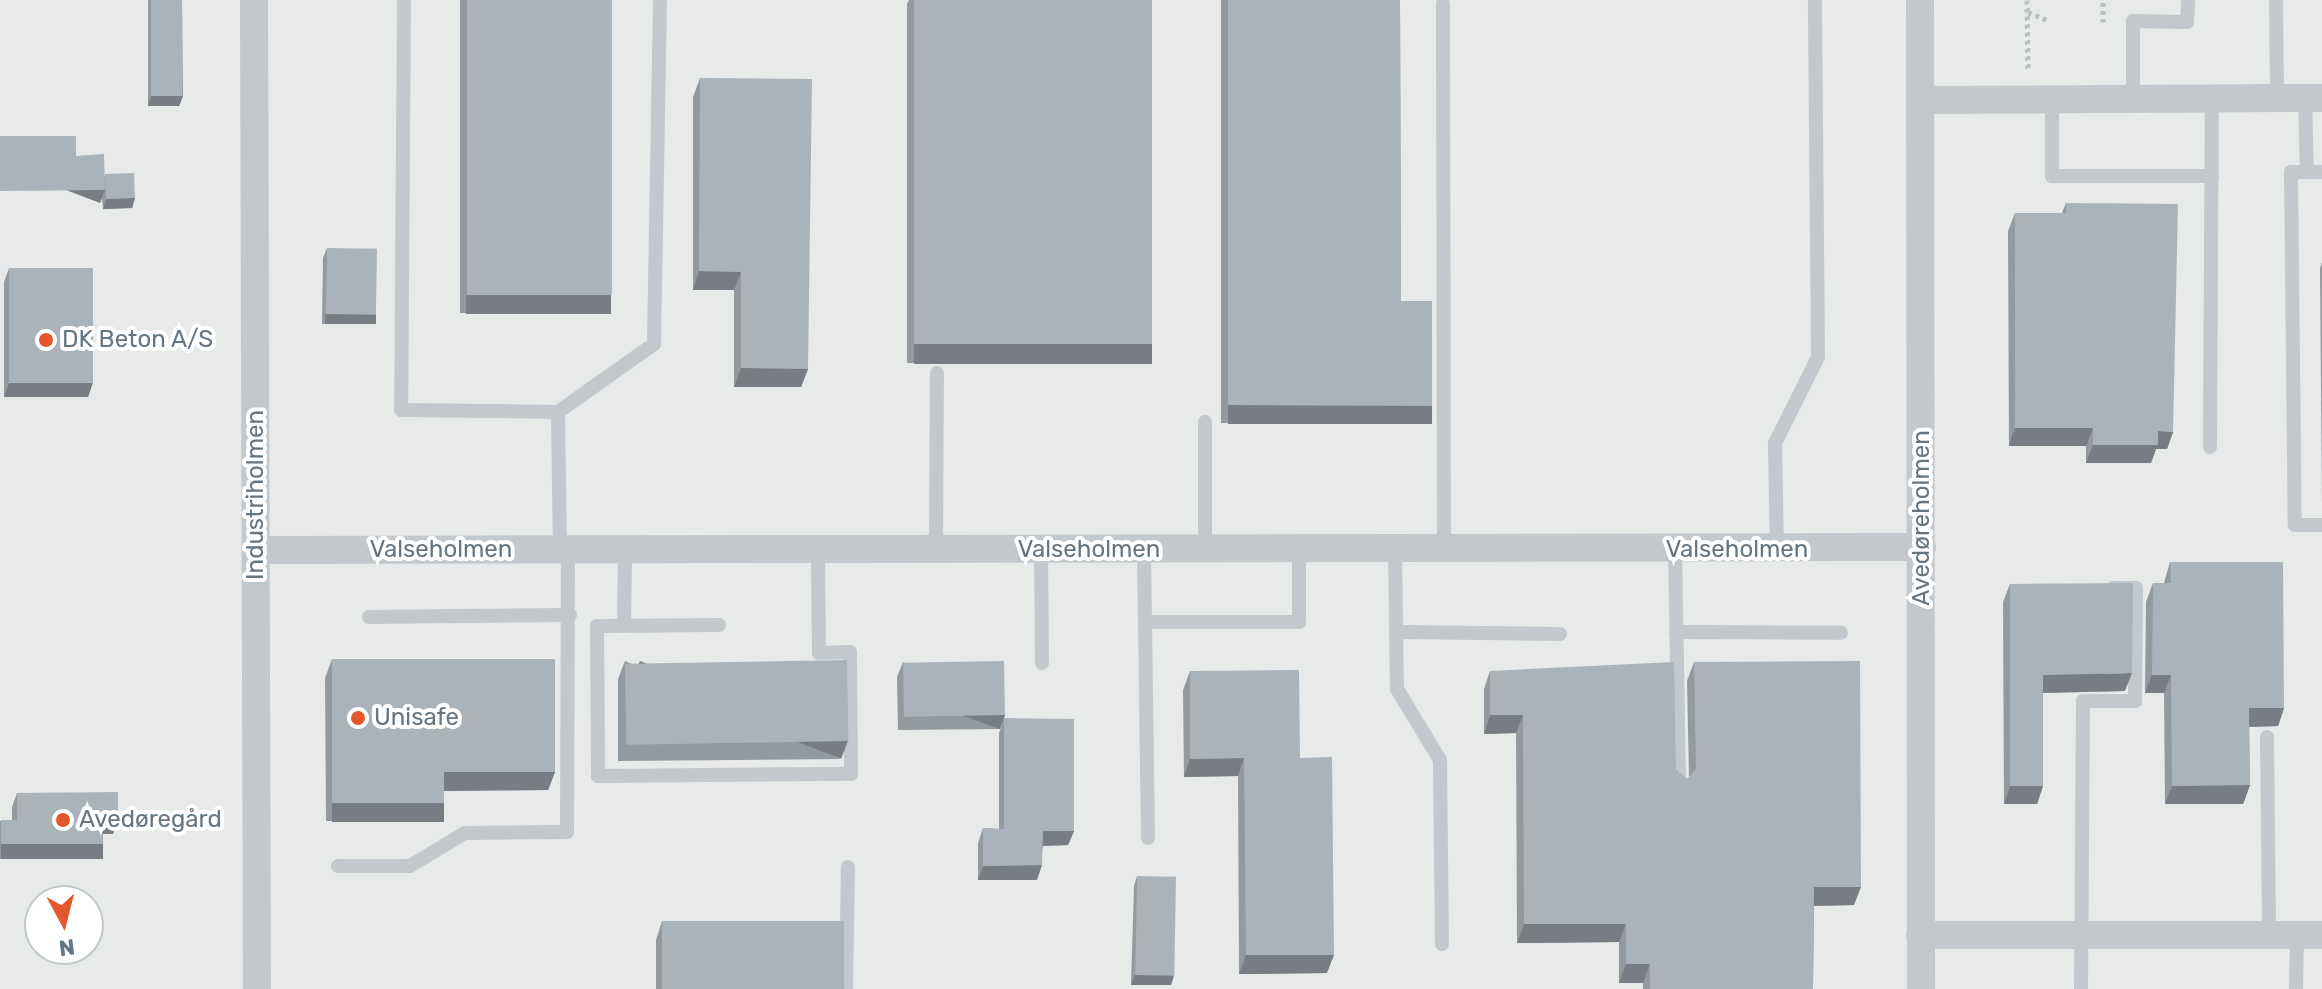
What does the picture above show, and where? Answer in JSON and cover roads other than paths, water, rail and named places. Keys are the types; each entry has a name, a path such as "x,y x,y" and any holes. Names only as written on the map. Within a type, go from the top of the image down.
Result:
{"street":[{"name":"Industriholmen","path":"254,0 257,989"},
{"name":"Avedøreholmen","path":"1920,0 1921,989"},
{"path":"1920,100 2314,98"},
{"name":"Valseholmen","path":"256,550 1777,550 1922,547"},
{"path":"1920,935 2310,935"}],"lane":[{"path":"404,0 401,410 558,412 654,344 660,0"},
{"path":"1777,550 1775,443 1818,357 1815,0"},
{"path":"2133,99 2133,21 2187,22 2188,0"},
{"path":"2276,0 2277,99"},
{"path":"1443,4 1444,550"},
{"path":"2314,98 2315,172 2291,172 2295,525 2322,525"},
{"path":"2210,447 2212,99"},
{"path":"2040,100 2052,176 2212,176"},
{"path":"936,550 937,373"},
{"path":"338,866 410,866 465,833 567,832 570,615 558,412"},
{"path":"1205,422 1205,550"},
{"path":"624,626 625,550"},
{"path":"719,625 597,626 598,776 851,774 850,652 819,653 818,550"},
{"path":"1041,550 1042,663"},
{"path":"1144,550 1148,838"},
{"path":"1145,622 1299,622 1299,550"},
{"path":"1395,550 1397,689 1440,760 1442,944"},
{"path":"1675,550 1679,788"},
{"path":"2081,989 2083,701 2135,701 2136,588 2090,588"},
{"path":"369,617 570,615"},
{"path":"1396,632 1560,634"},
{"path":"1676,632 1841,633"},
{"path":"2267,737 2269,935"},
{"path":"846,989 848,867"},
{"path":"2296,989 2310,935"}],"place":[{"name":"DK Beton A/S","path":"46,340"},
{"name":"Unisafe","path":"358,718"},
{"name":"Avedøregård","path":"63,820"}]}
